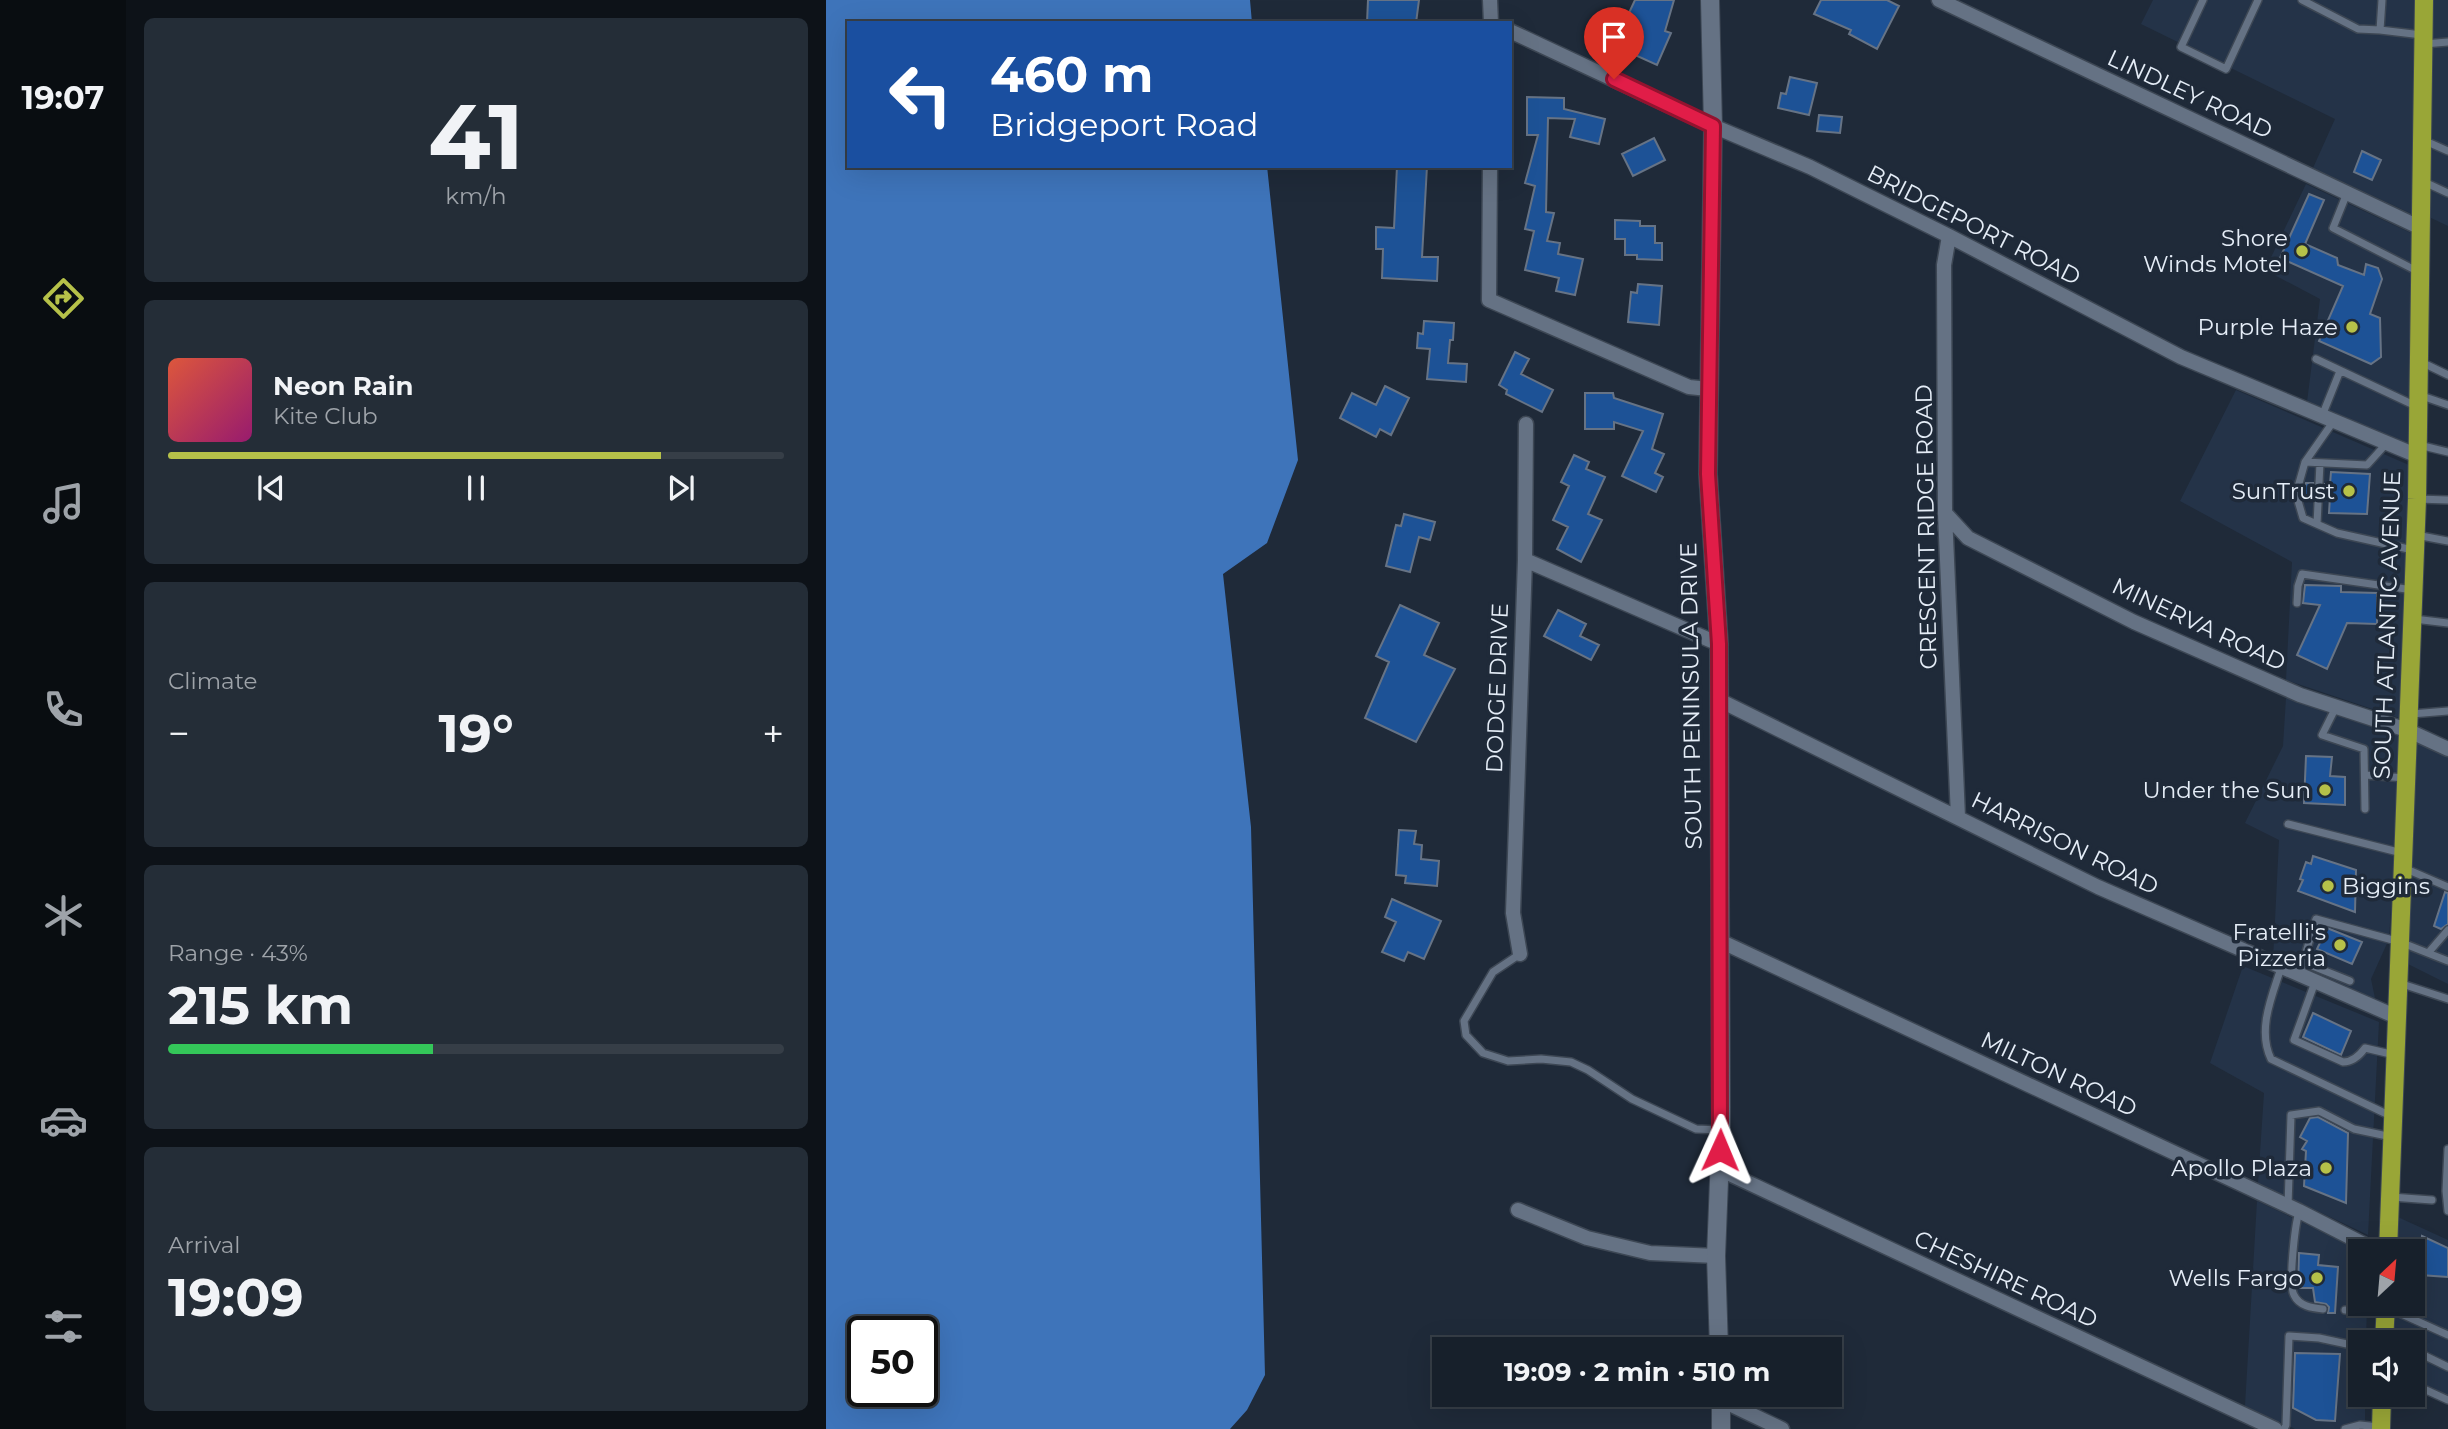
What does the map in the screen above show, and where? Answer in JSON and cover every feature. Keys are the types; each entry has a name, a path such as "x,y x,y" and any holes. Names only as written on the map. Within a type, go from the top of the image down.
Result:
{"main road":[{"name":"SOUTH PENINSULA DRIVE","path":"1710,0 1713,126 1708,474 1719,644 1721,1129 1716,1256 1719,1337"},
{"name":"SOUTH ATLANTIC AVENUE","path":"2388,1239 2417,499 2424,0"},
{"path":"1721,1407 1721,1429"},
{"path":"2381,1428 2382,1407"}],"street":[{"path":"1490,0 1491,21"},
{"name":"LINDLEY ROAD","path":"1939,0 2421,228"},
{"name":"BRIDGEPORT ROAD","path":"1512,32 1713,126 1810,167 2181,357 2386,444 2418,450"},
{"path":"1490,168 1489,300 1689,387 1708,389"},
{"name":"CRESCENT RIDGE ROAD","path":"1949,236 1944,265 1945,513 1958,817"},
{"name":"DODGE DRIVE","path":"1520,954 1513,913 1525,560 1526,424"},
{"name":"MINERVA ROAD","path":"1945,513 1968,538 2134,622 2300,695 2336,707 2408,722 2448,749"},
{"path":"1525,560 1719,644"},
{"name":"HARRISON ROAD","path":"1719,700 2098,887 2281,968 2302,969 2315,982 2397,1017"},
{"name":"MILTON ROAD","path":"1720,941 2293,1208 2354,1239"},
{"name":"CHESHIRE ROAD","path":"1719,1170 2275,1429"},
{"path":"1518,1210 1587,1238 1650,1253 1716,1256"},
{"path":"1740,1407 1782,1429"}],"lane":[{"path":"2203,0 2181,47 2226,69 2258,0"},
{"path":"2302,0 2358,29 2380,30 2423,40 2448,42"},
{"path":"2380,30 2382,0"},
{"path":"2422,139 2448,151"},
{"path":"2422,181 2448,193"},
{"path":"2347,193 2333,228 2420,272"},
{"path":"2316,359 2418,401 2448,405"},
{"path":"2419,361 2448,375"},
{"path":"2340,371 2327,420 2305,462 2296,494 2303,518 2337,533 2415,542 2448,541"},
{"path":"2305,462 2367,465 2386,444"},
{"path":"2418,450 2448,452"},
{"path":"2316,524 2320,463"},
{"path":"2417,499 2448,500"},
{"path":"2297,603 2302,574 2413,590"},
{"path":"2412,619 2448,623"},
{"path":"2336,707 2322,735 2364,749 2365,808"},
{"path":"2408,722 2448,710"},
{"path":"2365,775 2407,778"},
{"path":"2288,824 2403,860 2448,887"},
{"path":"2350,981 2302,969 2316,919 2400,942 2448,961"},
{"path":"2429,952 2448,930"},
{"path":"1520,954 1493,972 1464,1021 1466,1035 1483,1053 1508,1061 1541,1059 1571,1062 1588,1069 1632,1099 1696,1129 1721,1129"},
{"path":"2281,968 2268,1006 2264,1045 2271,1059 2393,1117"},
{"path":"2315,982 2294,1040 2343,1062 2349,1062 2365,1048 2395,1055"},
{"path":"2398,983 2448,999"},
{"path":"2323,1309 2308,1307 2298,1300 2292,1291 2294,1239 2291,1115 2319,1111 2354,1129 2392,1138"},
{"path":"2448,1149 2448,1211"},
{"path":"2390,1197 2432,1200"},
{"path":"2404,1316 2448,1335"},
{"path":"2284,1429 2289,1336 2319,1338 2348,1344"},
{"path":"2425,1356 2448,1367"},
{"path":"2425,1390 2448,1400"},
{"path":"2345,1429 2360,1425 2381,1428"}],"shaded area":[{"path":"2153,0 2416,0 2414,215 2313,168 2335,119 2141,24"},
{"path":"2432,0 2448,0 2448,226 2429,217"},
{"path":"2306,184 2413,234 2409,446 2307,402 2320,299 2265,270"},
{"path":"2236,390 2409,465 2402,719 2286,680 2292,562 2180,501"},
{"path":"2286,698 2402,737 2389,939 2371,979 2376,1003 2273,960 2279,840 2245,823 2283,746"},
{"path":"2417,743 2448,757 2448,984 2396,958 2405,940"},
{"path":"2243,966 2379,1022 2368,1235 2258,1183 2264,1093 2210,1063"},
{"path":"2257,1201 2348,1244 2348,1316 2367,1316 2366,1330 2348,1330 2348,1407 2365,1407 2365,1429 2295,1429 2245,1406"},
{"path":"2389,1213 2448,1240 2448,1396 2425,1385 2425,1330 2381,1330 2382,1316 2426,1316 2426,1239 2384,1239"}],"water":[{"path":"826,0 1250,0 1252,21 847,21 847,168 1267,168 1298,460 1267,543 1223,574 1251,827 1265,1375 1247,1410 1230,1429 826,1429"}],"building":[{"path":"1368,0 1419,0 1416,21 1367,21"},
{"path":"1635,0 1674,0 1665,31 1671,33 1657,65 1635,55 1642,40 1621,30"},
{"path":"1821,0 1887,0 1899,6 1877,49 1849,34 1851,30 1814,14"},
{"path":"1790,77 1817,83 1809,115 1778,108 1781,93 1786,94"},
{"path":"1527,97 1564,98 1564,109 1605,119 1599,144 1570,137 1575,119 1548,118 1546,212 1554,213 1547,241 1560,243 1558,254 1583,259 1575,295 1556,291 1559,278 1525,270 1534,231 1525,229 1535,186 1525,183 1538,135 1527,135"},
{"path":"1819,115 1842,117 1840,133 1817,131"},
{"path":"1654,138 1665,160 1633,176 1622,154"},
{"path":"2362,151 2381,160 2372,180 2354,172"},
{"path":"1397,168 1427,168 1422,257 1438,257 1437,281 1382,278 1383,249 1376,249 1376,227 1394,228"},
{"path":"2309,194 2324,200 2305,244 2337,258 2338,265 2364,275 2366,264 2378,268 2382,279 2370,314 2380,318 2381,357 2371,364 2319,341 2343,286 2280,258"},
{"path":"1615,220 1640,221 1640,226 1655,226 1655,243 1662,243 1662,260 1637,259 1637,255 1625,255 1625,239 1615,239"},
{"path":"1638,284 1662,286 1659,325 1628,322 1631,292 1637,293"},
{"path":"1424,321 1454,323 1448,363 1467,364 1466,382 1427,379 1430,349 1417,348 1418,333 1423,334"},
{"path":"1515,352 1529,359 1521,374 1553,390 1542,412 1506,394 1507,390 1499,385"},
{"path":"1385,386 1409,398 1391,435 1380,429 1376,437 1340,418 1352,393 1376,405"},
{"path":"1585,393 1613,393 1614,398 1663,414 1652,449 1664,454 1655,473 1663,477 1656,492 1622,476 1643,431 1614,422 1614,429 1585,429"},
{"path":"1574,455 1589,462 1586,469 1605,477 1588,514 1602,520 1581,562 1557,549 1568,527 1553,520 1569,486 1561,482"},
{"name":"SunTrust","path":"2331,472 2370,474 2367,514 2329,513 2330,497 2324,497 2325,484 2330,484"},
{"path":"2306,483 2313,483 2312,496 2303,496"},
{"path":"1404,514 1435,522 1430,540 1419,537 1410,572 1386,566 1396,525 1401,526"},
{"path":"2305,585 2341,586 2341,592 2377,593 2377,624 2347,623 2327,669 2297,655 2320,605 2303,603"},
{"path":"1400,605 1439,623 1424,655 1455,669 1416,742 1365,718 1389,662 1376,656"},
{"path":"1558,610 1586,624 1580,636 1599,645 1591,660 1544,636"},
{"name":"Under the Sun","path":"2306,756 2332,757 2330,776 2345,777 2345,805 2304,803"},
{"path":"1399,830 1416,831 1414,844 1422,845 1421,859 1439,861 1437,886 1405,883 1406,876 1396,875"},
{"name":"Biggins","path":"2313,856 2356,870 2355,912 2298,891 2306,862 2311,864"},
{"path":"2445,892 2448,893 2448,924 2441,929 2434,926"},
{"path":"1392,899 1441,921 1424,959 1408,952 1404,961 1382,952 1396,922 1385,917"},
{"name":"Fratelli's Pizzeria","path":"2327,928 2362,942 2352,964 2317,949"},
{"path":"2313,1013 2351,1031 2341,1055 2303,1037"},
{"name":"Apollo Plaza","path":"2318,1117 2348,1133 2346,1203 2304,1186 2306,1151 2302,1149 2307,1141 2300,1137 2310,1118"},
{"path":"2422,1236 2448,1248 2448,1277 2426,1275 2426,1239 2422,1239"},
{"name":"Wells Fargo","path":"2299,1253 2319,1255 2318,1265 2338,1267 2335,1313 2328,1313 2329,1307 2326,1304 2315,1302 2313,1288 2298,1288"},
{"path":"2295,1353 2340,1354 2335,1421 2316,1420 2293,1408"}],"place":[{"name":"Shore Winds Motel","path":"2302,251"},
{"name":"Purple Haze","path":"2352,327"},
{"name":"SunTrust","path":"2349,491"},
{"name":"Under the Sun","path":"2325,790"},
{"name":"Biggins","path":"2328,886"},
{"name":"Fratelli's Pizzeria","path":"2340,945"},
{"name":"Apollo Plaza","path":"2326,1168"},
{"name":"Wells Fargo","path":"2317,1278"}],"route":[{"path":"1614,79 1713,126 1708,474 1719,644 1720,1150"}]}
